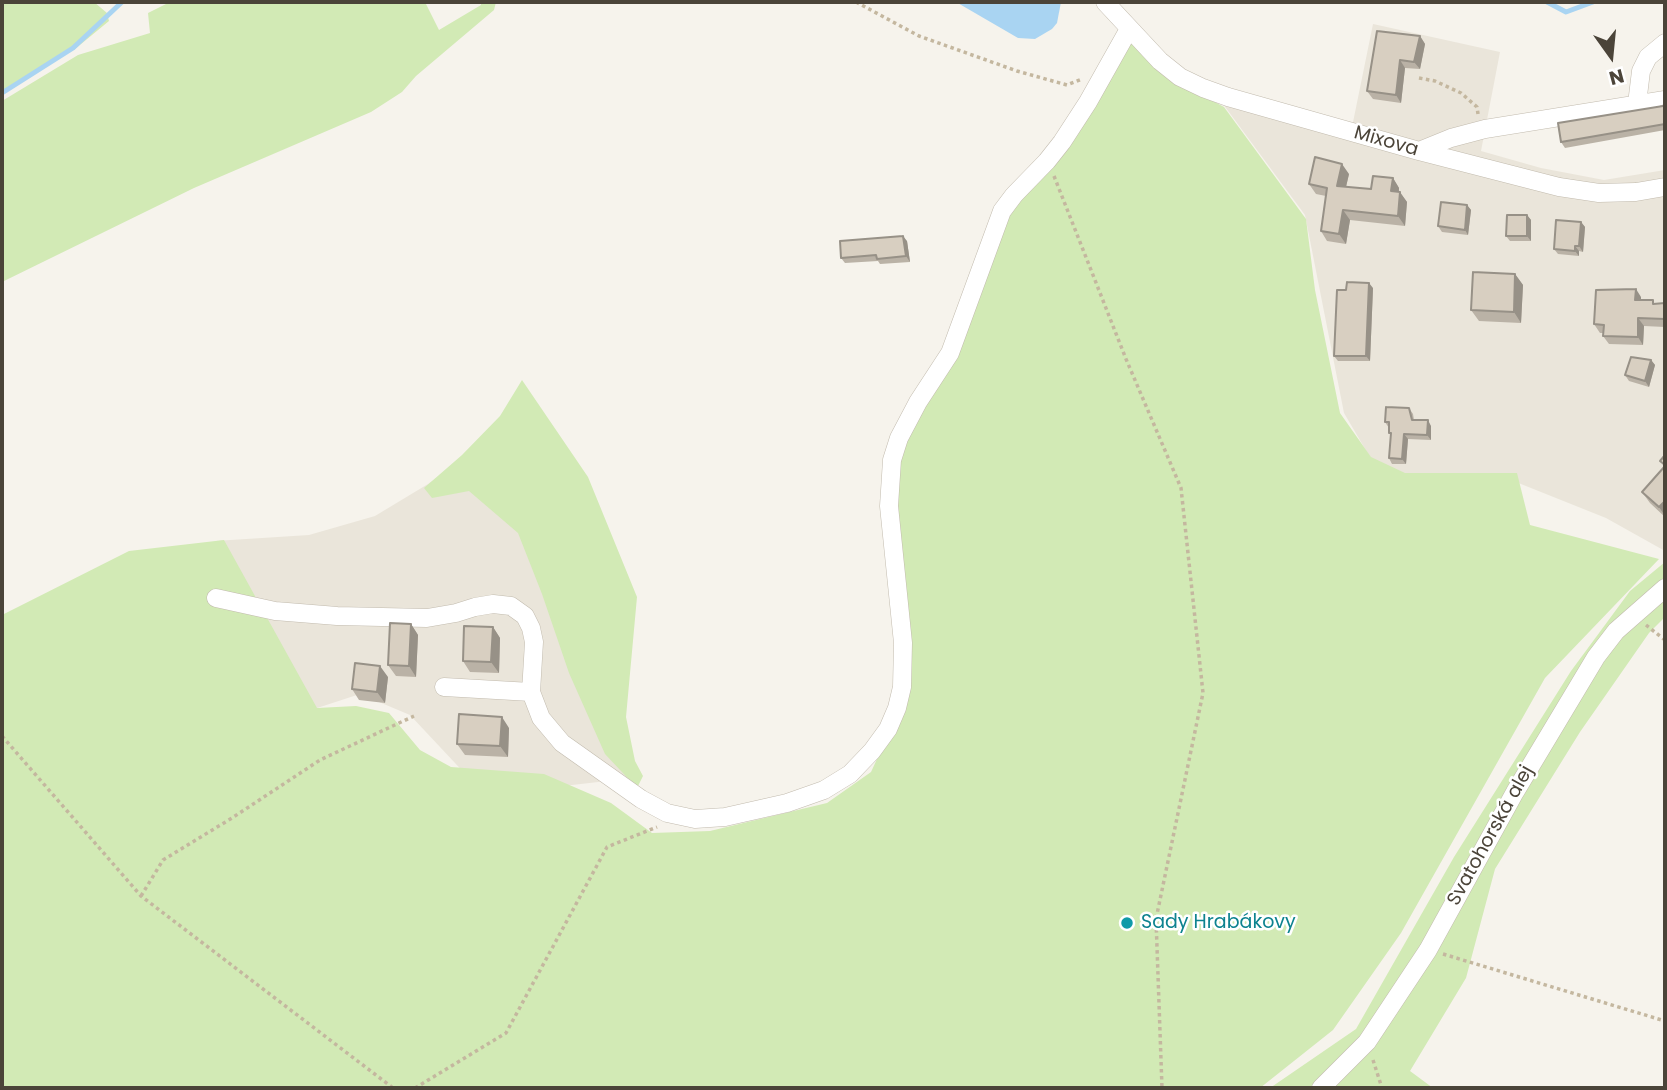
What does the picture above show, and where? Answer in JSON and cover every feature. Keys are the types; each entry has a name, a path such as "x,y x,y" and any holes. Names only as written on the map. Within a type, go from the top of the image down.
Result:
{"street":[{"name":"Mixova","path":"1105,2 1160,61 1180,77 1203,88 1419,151 1559,187 1599,193 1636,192 1665,187"},
{"path":"216,598 275,611 337,616 427,618 493,604 511,606 525,616 531,628 534,642 531,692 541,718 562,743 641,799 667,813 695,819 750,812 788,803 824,790 850,774 888,729 902,687 903,643 889,506 892,460 899,438 950,353 1002,211 1047,161 1088,102 1129,29"},
{"path":"1637,104 1641,71 1648,57 1665,43"},
{"path":"1419,151 1480,130 1665,100"},
{"name":"Svatohorská alej","path":"1321,1088 1367,1042 1428,950 1515,792 1596,657 1616,631 1665,588"},
{"path":"444,687 531,692"}],"path":[{"path":"856,2 919,36 1017,71 1067,85 1108,68"},
{"path":"1419,78 1435,81 1461,93 1477,107 1480,130"},
{"path":"1047,161 1181,488 1203,693 1156,919 1162,1088"},
{"path":"1634,615 1665,640"},
{"path":"141,896 163,860 320,760 414,716"},
{"path":"2,736 141,896 393,1088"},
{"path":"415,1088 506,1033 607,847 667,823"},
{"path":"1428,950 1665,1021"},
{"path":"1367,1042 1382,1088"}],"shaded area":[{"path":"1373,24 1500,52 1481,151 1541,168 1604,180 1665,170 1665,551 1606,518 1516,482 1406,478 1371,459 1344,413 1305,215 1223,104 1351,132"},
{"path":"481,445 633,778 485,795 410,715 360,694 311,710 215,541 309,535 375,516 428,484"}],"green space":[{"path":"2,2 94,2 107,13 109,21 75,49 2,91"},
{"path":"170,2 425,2 439,30 481,5 481,2 496,2 494,10 416,76 402,92 371,112 194,188 2,282 2,101 78,55 150,33 148,13"},
{"path":"1132,38 1180,83 1224,107 1306,219 1315,290 1340,413 1371,457 1405,473 1517,473 1530,525 1659,559 1545,678 1401,933 1333,1030 1260,1088 2,1088 2,615 129,551 224,540 317,708 356,706 389,713 420,750 451,767 544,774 611,803 652,833 710,831 827,803 871,772 906,696 894,461 949,362 1005,209"},
{"path":"522,380 588,477 637,597 626,717 635,761 643,776 637,788 605,754 569,673 518,533 469,491 432,498 424,488 462,455 500,416"},
{"path":"1665,562 1665,617 1649,633 1580,732 1495,869 1466,978 1410,1071 1433,1088 1270,1088 1356,1029 1454,857 1571,671 1630,591"}],"water":[{"path":"956,2 1061,2 1057,23 1035,39 1018,38"}],"building":[{"path":"1377,31 1420,36 1414,62 1400,60 1396,95 1367,91"},
{"path":"1665,104 1665,124 1561,142 1558,123"},
{"path":"1315,157 1342,164 1337,186 1371,189 1373,176 1393,178 1391,191 1400,192 1398,216 1343,210 1339,234 1321,231 1327,188 1309,184"},
{"path":"1441,202 1467,205 1465,230 1438,226"},
{"path":"1507,215 1527,215 1527,236 1506,236"},
{"path":"1556,220 1581,222 1579,246 1575,246 1575,251 1554,249"},
{"path":"903,236 906,256 877,259 876,255 841,258 840,241"},
{"path":"1473,272 1515,274 1514,312 1471,310"},
{"path":"1347,282 1369,283 1366,356 1334,356 1337,290 1346,290"},
{"path":"1636,289 1635,300 1653,300 1653,304 1665,303 1665,319 1638,318 1638,337 1603,336 1604,325 1594,324 1596,290"},
{"path":"1631,357 1651,360 1645,381 1625,375"},
{"path":"1386,407 1409,408 1412,420 1428,420 1427,435 1404,434 1402,459 1389,458 1391,433 1389,422 1385,422"},
{"path":"1665,466 1665,501 1659,507 1642,492"},
{"path":"390,623 411,624 409,666 388,665"},
{"path":"464,626 493,627 491,662 463,661"},
{"path":"355,663 380,666 377,692 352,689"},
{"path":"459,714 502,717 500,746 457,744"}],"waterway":[{"path":"2,93 73,48 122,2"},
{"path":"1547,2 1566,12 1593,2"}],"place":[{"name":"Sady Hrabákovy","path":"1127,923"}]}
